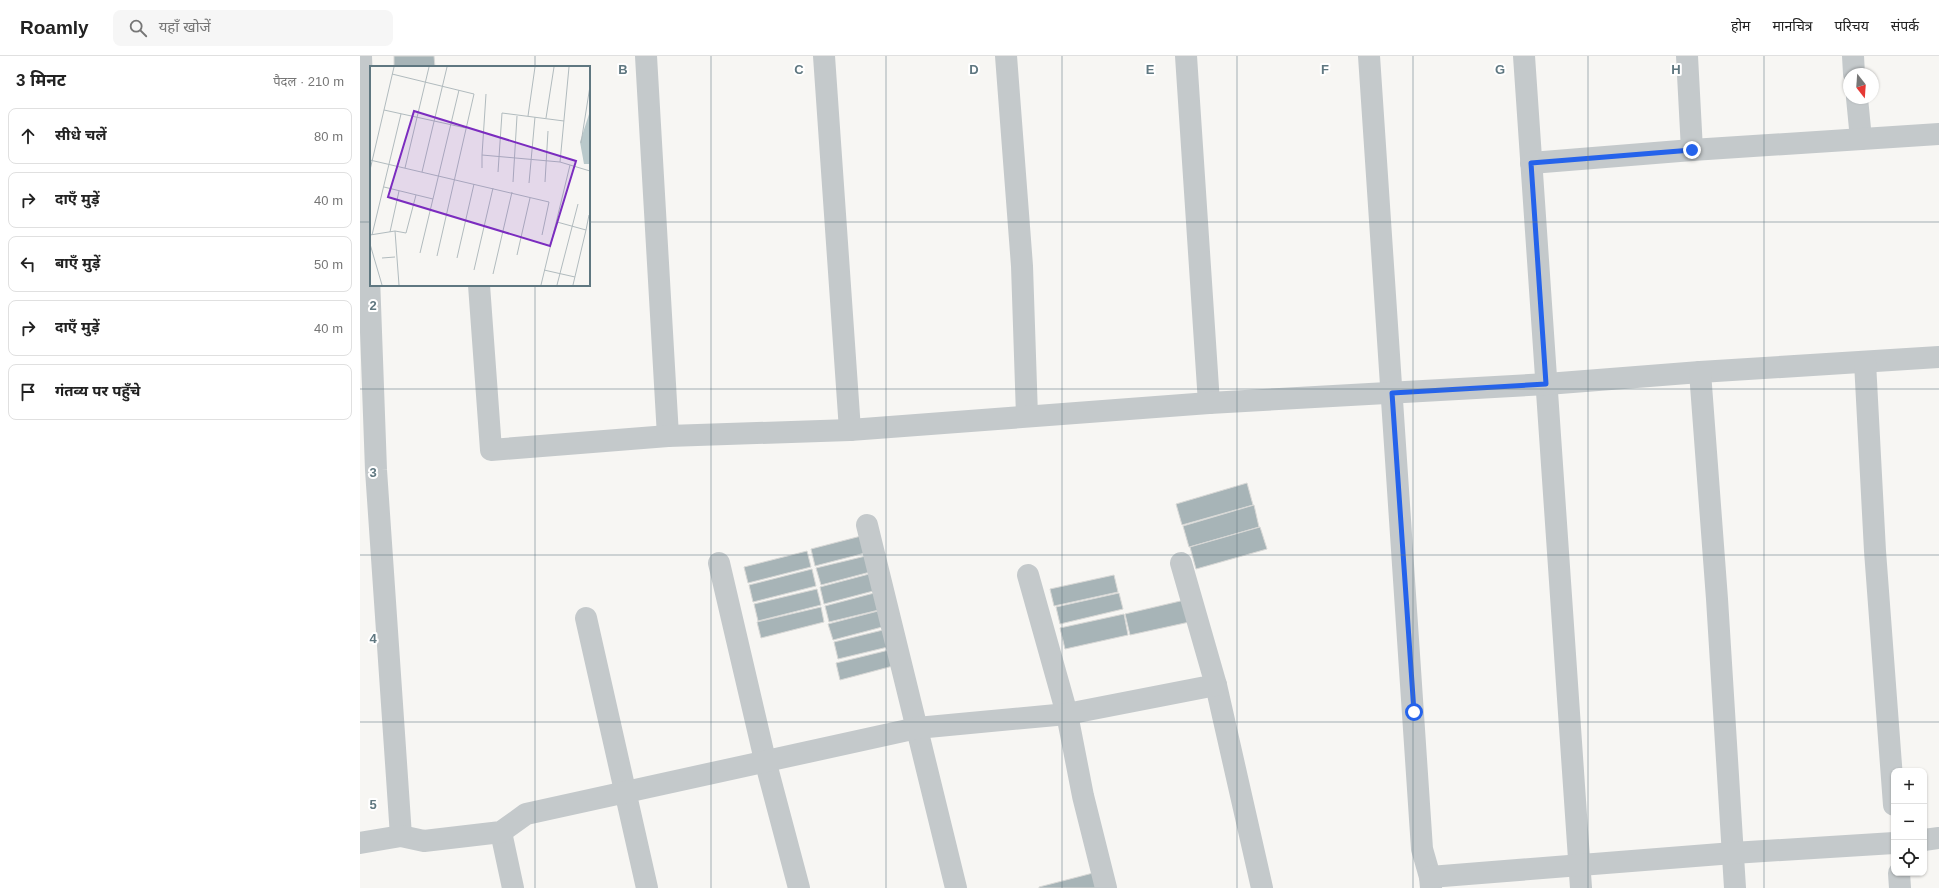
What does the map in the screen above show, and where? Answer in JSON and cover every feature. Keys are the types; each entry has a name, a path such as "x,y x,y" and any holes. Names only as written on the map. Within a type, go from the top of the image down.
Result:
{"street":[{"path":"361,56 365,294 401,836"},
{"path":"646,56 668,436"},
{"path":"824,56 850,430"},
{"path":"1006,56 1022,266 1027,416"},
{"path":"1186,56 1209,403"},
{"path":"1369,56 1422,849 1431,882 1579,864 1891,843"},
{"path":"1524,56 1581,888"},
{"path":"1687,56 1692,150"},
{"path":"1853,56 1854,68"},
{"path":"1858,104 1861,139"},
{"path":"1531,163 1692,150 1939,134"},
{"path":"479,286 491,450 668,436 850,430 1209,403 1546,384 1700,372 1939,357"},
{"path":"1865,362 1875,551 1894,804"},
{"path":"1700,372 1717,599 1735,888"},
{"path":"867,525 956,888"},
{"path":"719,563 765,760 798,888"},
{"path":"1181,563 1216,685 1262,888"},
{"path":"1028,576 1067,714 1083,796 1106,888"},
{"path":"586,618 647,888"},
{"path":"360,843 401,836 424,841 501,832 526,814 624,791 917,728 1067,714 1216,685"},
{"path":"501,832 513,888"},
{"path":"1927,840 1939,838"},
{"path":"1899,876 1900,888"}],"building":[{"path":"394,56 434,56 435,66 394,66"},
{"path":"1247,483 1253,505 1182,525 1176,504"},
{"path":"1254,505 1259,527 1189,547 1183,526"},
{"path":"1260,527 1267,549 1196,569 1190,547"},
{"path":"865,535 869,552 815,566 811,549"},
{"path":"807,551 811,567 748,583 744,567"},
{"path":"870,555 874,571 821,585 816,568"},
{"path":"812,569 816,586 753,602 749,585"},
{"path":"873,573 877,590 824,604 820,587"},
{"path":"1114,575 1118,592 1054,606 1050,589"},
{"path":"817,589 821,605 758,621 754,604"},
{"path":"878,592 883,609 829,622 825,606"},
{"path":"1119,593 1123,609 1060,624 1056,607"},
{"path":"1189,599 1194,621 1130,635 1125,614"},
{"path":"821,607 824,622 761,638 757,622"},
{"path":"882,610 886,626 833,640 828,624"},
{"path":"1124,614 1128,635 1065,649 1060,628"},
{"path":"887,629 892,646 838,659 834,642"},
{"path":"889,650 893,666 840,680 836,663"},
{"path":"1097,872 1101,888 1039,888 1039,887"}],"route":[{"path":"1414,712 1392,393 1546,384 1531,163 1692,150"}]}
